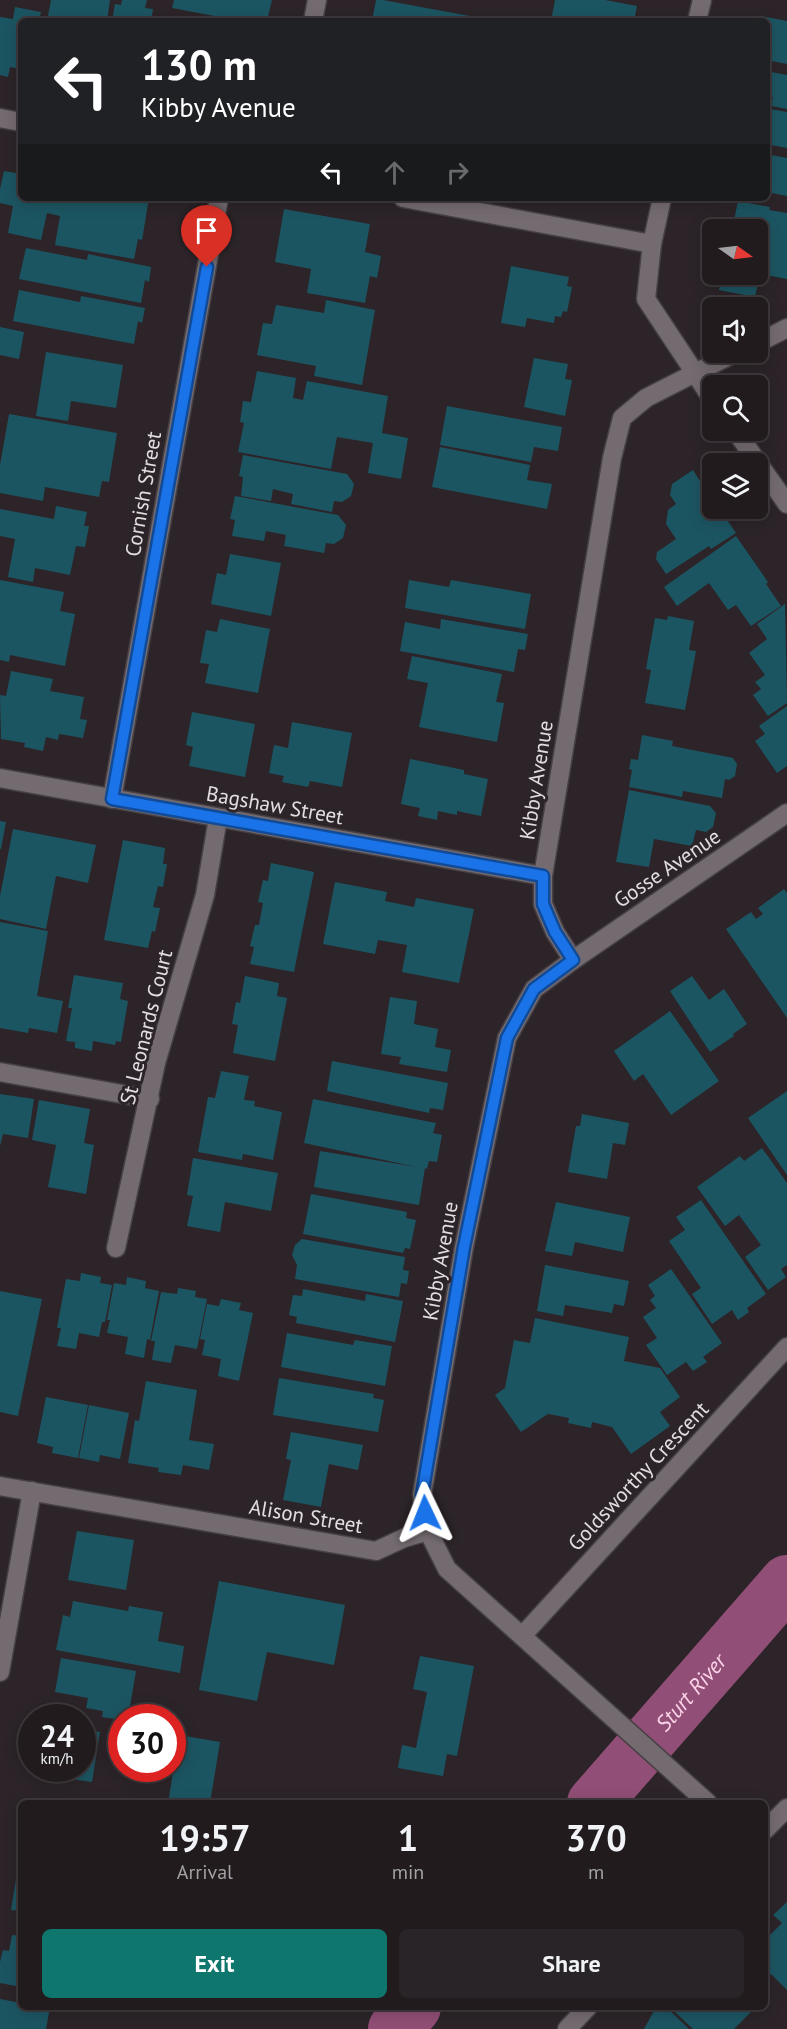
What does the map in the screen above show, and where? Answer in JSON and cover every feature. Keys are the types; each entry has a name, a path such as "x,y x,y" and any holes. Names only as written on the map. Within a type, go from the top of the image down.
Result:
{"street":[{"path":"314,18 317,0"},
{"path":"699,18 702,0"},
{"path":"0,118 18,121"},
{"name":"Cornish Street","path":"112,799 218,201"},
{"path":"419,201 652,244"},
{"path":"661,201 652,244 646,299 702,384"},
{"path":"768,337 787,328"},
{"name":"Kibby Avenue","path":"428,1531 422,1495 464,1247 507,1038 534,989 573,960 555,932 543,904 543,876 612,458 622,418 646,399 715,363"},
{"path":"743,441 787,504"},
{"name":"Bagshaw Street","path":"0,778 543,876"},
{"name":"Gosse Avenue","path":"573,960 787,813"},
{"name":"St Leonards Court","path":"116,1248 156,1063 205,895 218,818"},
{"path":"0,1072 150,1099"},
{"name":"Goldsworthy Crescent","path":"522,1636 787,1347"},
{"name":"Alison Street","path":"0,1486 376,1551 404,1538 428,1531"},
{"path":"0,1672 32,1491"},
{"path":"428,1531 447,1569 704,1800"},
{"path":"768,1827 787,1808"},
{"path":"567,2029 585,2010"}],"building":[{"path":"51,0 110,0 107,18 48,18"},
{"path":"122,0 147,0 145,8 153,9 152,18 113,18 115,4 121,5"},
{"path":"174,0 272,0 268,18 225,18 172,8"},
{"path":"376,0 383,0 481,18 373,18"},
{"path":"555,0 605,0 637,6 635,18 552,18"},
{"path":"15,7 41,12 40,18 18,18 18,68 10,67 8,77 0,75 0,17 13,19"},
{"path":"761,16 787,21 787,64 770,61 770,18 761,18"},
{"path":"770,72 787,75 787,109 771,106 773,97 770,97"},
{"path":"770,109 787,112 787,148 770,145"},
{"path":"770,155 787,158 787,196 770,193"},
{"path":"4,171 18,173 18,201 148,201 142,240 138,239 134,259 55,245 60,216 47,213 41,240 8,233 13,206 0,203"},
{"path":"738,201 787,213 787,279 768,275 768,219 734,219"},
{"path":"284,209 370,224 365,252 381,256 377,278 370,276 365,303 307,293 311,269 275,262"},
{"path":"26,248 87,260 88,254 151,267 149,282 145,280 141,303 19,279"},
{"path":"511,266 569,277 567,286 572,287 567,312 563,311 561,317 555,316 554,323 527,318 525,327 501,323"},
{"path":"720,285 758,285 755,297 719,290"},
{"path":"19,290 80,302 81,296 145,308 142,323 138,321 134,344 13,321"},
{"path":"326,300 375,310 362,385 314,376 316,366 257,355 263,323 272,324 276,305 324,313"},
{"path":"0,327 24,332 19,359 0,355"},
{"path":"46,352 123,365 116,408 71,401 68,421 36,416"},
{"path":"534,358 568,364 565,379 572,380 565,416 524,407"},
{"path":"257,371 296,378 293,398 303,400 307,381 388,396 382,433 408,438 401,479 368,473 373,443 337,437 331,469 238,452 244,423 240,422 243,401 251,402"},
{"path":"447,406 562,427 558,451 534,447 531,462 440,445"},
{"path":"9,414 117,433 109,482 102,481 99,497 45,487 43,501 0,493 0,465"},
{"path":"440,447 530,465 527,480 552,484 547,509 432,487"},
{"path":"243,455 347,474 354,484 351,496 342,502 334,501 332,512 291,504 293,494 273,489 271,501 241,496 243,477 239,476"},
{"path":"693,470 702,484 702,519 726,519 736,533 711,549 709,546 666,574 656,559 657,552 676,539 666,524 668,510 676,504 670,495 672,484"},
{"path":"235,496 338,515 346,525 343,538 334,544 326,543 324,553 284,546 286,535 266,531 264,541 232,536 235,520 230,519"},
{"path":"56,506 87,512 84,526 89,526 85,547 76,546 70,575 35,568 33,582 8,577 15,539 0,536 0,509 54,519"},
{"path":"736,536 768,582 766,584 781,606 751,626 736,605 728,610 709,583 677,606 664,587"},
{"path":"230,554 281,563 271,616 211,604 217,573 226,575"},
{"path":"0,580 64,592 60,611 75,614 65,666 10,655 9,662 0,660"},
{"path":"409,580 449,587 451,580 531,594 525,629 405,608"},
{"path":"785,604 787,703 768,716 753,695 761,689 755,682 765,675 749,653 767,639 757,624"},
{"path":"668,616 694,621 689,650 696,651 685,710 645,703 651,670 646,669 655,618 667,620"},
{"path":"220,619 270,629 258,693 205,683 209,664 200,663 206,630 217,632"},
{"path":"441,619 528,634 525,650 518,649 514,672 400,651 405,622 440,629"},
{"path":"412,656 502,674 496,702 504,703 497,742 419,727 428,683 407,679"},
{"path":"11,671 53,679 50,691 84,697 80,719 87,720 83,738 59,734 58,740 46,737 43,751 24,747 25,743 1,739 0,695 6,696"},
{"path":"787,706 787,766 777,773 755,741 765,734 759,726"},
{"path":"192,712 255,724 245,777 189,766 193,747 186,745"},
{"path":"292,722 352,733 342,787 310,781 308,787 282,782 284,776 269,773 274,745 288,748"},
{"path":"642,735 673,741 672,746 733,758 737,764 735,776 729,780 725,779 722,798 683,791 682,797 629,787 631,759 638,760"},
{"path":"410,759 464,770 464,774 488,779 481,816 457,811 457,815 438,811 437,820 418,816 420,808 401,804"},
{"path":"629,790 710,806 716,813 713,827 706,832 696,830 692,846 654,839 649,867 616,862"},
{"path":"0,821 6,822 1,849 0,849"},
{"path":"13,829 96,845 88,883 56,876 46,929 0,919 0,896"},
{"path":"123,840 165,848 163,864 167,864 163,887 158,886 153,907 160,908 155,932 152,931 148,948 104,940"},
{"path":"271,863 314,872 294,972 250,964 254,947 250,946 255,925 259,925 263,903 258,902 263,880 268,881"},
{"path":"335,882 387,892 385,901 414,907 416,898 474,909 459,983 402,972 407,945 378,940 375,954 323,944"},
{"path":"784,889 787,893 787,1018 726,929 751,912 756,919 763,914 758,908"},
{"path":"0,922 48,931 37,996 63,1001 57,1033 29,1028 28,1033 0,1028"},
{"path":"74,975 123,983 120,999 128,1001 121,1042 116,1041 115,1045 93,1041 92,1051 75,1048 75,1042 66,1041 72,1008 68,1008"},
{"path":"245,976 279,983 277,996 287,998 275,1061 233,1053 238,1025 232,1024 236,1002 240,1003"},
{"path":"692,976 709,1000 724,989 747,1024 710,1052 670,991"},
{"path":"390,997 417,1001 414,1024 438,1029 435,1047 451,1050 447,1072 399,1064 401,1057 381,1054"},
{"path":"670,1011 719,1081 671,1115 643,1074 634,1081 614,1051"},
{"path":"332,1061 448,1083 443,1110 430,1108 429,1113 327,1091"},
{"path":"221,1071 249,1076 244,1100 255,1101 254,1106 282,1112 273,1160 243,1154 242,1160 198,1152 208,1097 215,1098"},
{"path":"787,1091 787,1175 748,1118"},
{"path":"0,1094 34,1099 28,1138 3,1134 0,1146"},
{"path":"313,1099 436,1123 433,1133 442,1135 437,1162 429,1161 427,1169 425,1168 419,1205 314,1187 320,1151 417,1167 304,1143"},
{"path":"39,1100 90,1109 84,1143 94,1145 86,1194 48,1187 56,1145 32,1140"},
{"path":"582,1114 629,1123 625,1145 613,1143 607,1179 568,1172 576,1126 580,1126"},
{"path":"762,1148 787,1183 787,1265 781,1269 786,1277 768,1290 745,1257 761,1245 739,1215 725,1226 697,1187 740,1156 744,1161"},
{"path":"193,1158 278,1173 271,1211 225,1202 220,1232 187,1226 193,1196 187,1195"},
{"path":"311,1194 407,1212 406,1218 416,1220 410,1249 405,1248 403,1253 303,1234"},
{"path":"701,1200 766,1294 747,1308 749,1312 738,1320 732,1310 712,1324 692,1294 701,1288 669,1241 685,1230 676,1217"},
{"path":"556,1202 630,1217 623,1252 575,1242 572,1256 545,1251"},
{"path":"302,1239 405,1257 403,1270 409,1271 407,1284 401,1283 399,1297 295,1279 297,1265 292,1255 295,1245"},
{"path":"545,1265 629,1281 624,1306 614,1304 612,1313 565,1305 563,1316 537,1311"},
{"path":"671,1269 722,1343 703,1357 707,1362 693,1371 686,1362 667,1375 646,1345 657,1338 643,1317 656,1308 650,1300 655,1296 648,1285"},
{"path":"81,1273 101,1277 100,1283 112,1285 105,1322 102,1322 99,1337 79,1333 76,1349 57,1346 61,1328 57,1328 66,1279 80,1281"},
{"path":"127,1277 146,1281 145,1288 159,1291 150,1340 147,1339 144,1358 125,1354 128,1337 107,1333 110,1320 107,1320 114,1283 126,1285"},
{"path":"178,1288 196,1291 195,1297 207,1299 197,1349 175,1345 171,1363 152,1360 155,1341 151,1341 161,1292 177,1294"},
{"path":"303,1289 365,1301 366,1294 403,1301 395,1342 296,1323 297,1317 289,1315 293,1295 302,1296"},
{"path":"0,1291 42,1299 18,1416 0,1412"},
{"path":"221,1299 241,1303 239,1310 253,1313 239,1381 218,1376 221,1359 202,1355 205,1340 200,1339 207,1304 219,1306"},
{"path":"535,1318 629,1337 624,1361 660,1368 680,1397 660,1412 670,1426 631,1454 612,1427 592,1422 591,1428 568,1423 569,1418 548,1414 521,1432 495,1395 505,1388 514,1340 530,1343"},
{"path":"287,1333 353,1345 355,1340 392,1346 385,1386 281,1367"},
{"path":"279,1378 374,1394 373,1398 384,1400 378,1432 273,1415"},
{"path":"146,1381 197,1390 189,1440 214,1444 209,1470 183,1465 181,1475 158,1472 159,1468 128,1463 135,1420 139,1421"},
{"path":"46,1397 88,1405 78,1458 52,1453 53,1447 37,1443"},
{"path":"89,1405 129,1413 120,1459 100,1455 99,1462 79,1458"},
{"path":"291,1432 363,1445 358,1470 329,1464 321,1507 283,1500 291,1460 286,1459"},
{"path":"77,1531 134,1540 126,1590 68,1580"},
{"path":"219,1581 345,1605 334,1665 267,1652 257,1701 199,1690"},
{"path":"73,1601 128,1611 129,1606 163,1612 158,1641 184,1646 180,1673 56,1650 63,1615 70,1617"},
{"path":"420,1656 474,1666 457,1756 447,1754 443,1776 398,1768 402,1745 416,1748 427,1692 413,1689"},
{"path":"61,1658 136,1671 130,1704 108,1704 108,1718 102,1717 103,1711 96,1710 96,1704 87,1704 88,1698 55,1692"},
{"path":"96,1731 100,1732 96,1757"},
{"path":"186,1736 220,1742 210,1800 168,1800 171,1782 186,1782"},
{"path":"18,1867 18,1911 11,1910"},
{"path":"787,1902 787,1990 771,1974 768,1977 768,1937 782,1923 773,1915"},
{"path":"12,1935 18,1936 18,1986 0,1983 0,1962 3,1950 9,1951"},
{"path":"0,1999 18,2002 18,2010 49,2010 46,2029 0,2029"},
{"path":"654,2010 669,2010 689,2029 644,2029"},
{"path":"677,2010 753,2010 734,2029 693,2029 675,2012"}],"waterway":[{"name":"Sturt River","path":"597,1800 787,1582"},
{"name":"Sturt River","path":"395,2029 411,2010"}],"route":[{"path":"207,267 112,799 543,876 543,904 555,932 573,960 534,989 507,1038 456,1292 422,1495 425,1513"}]}
